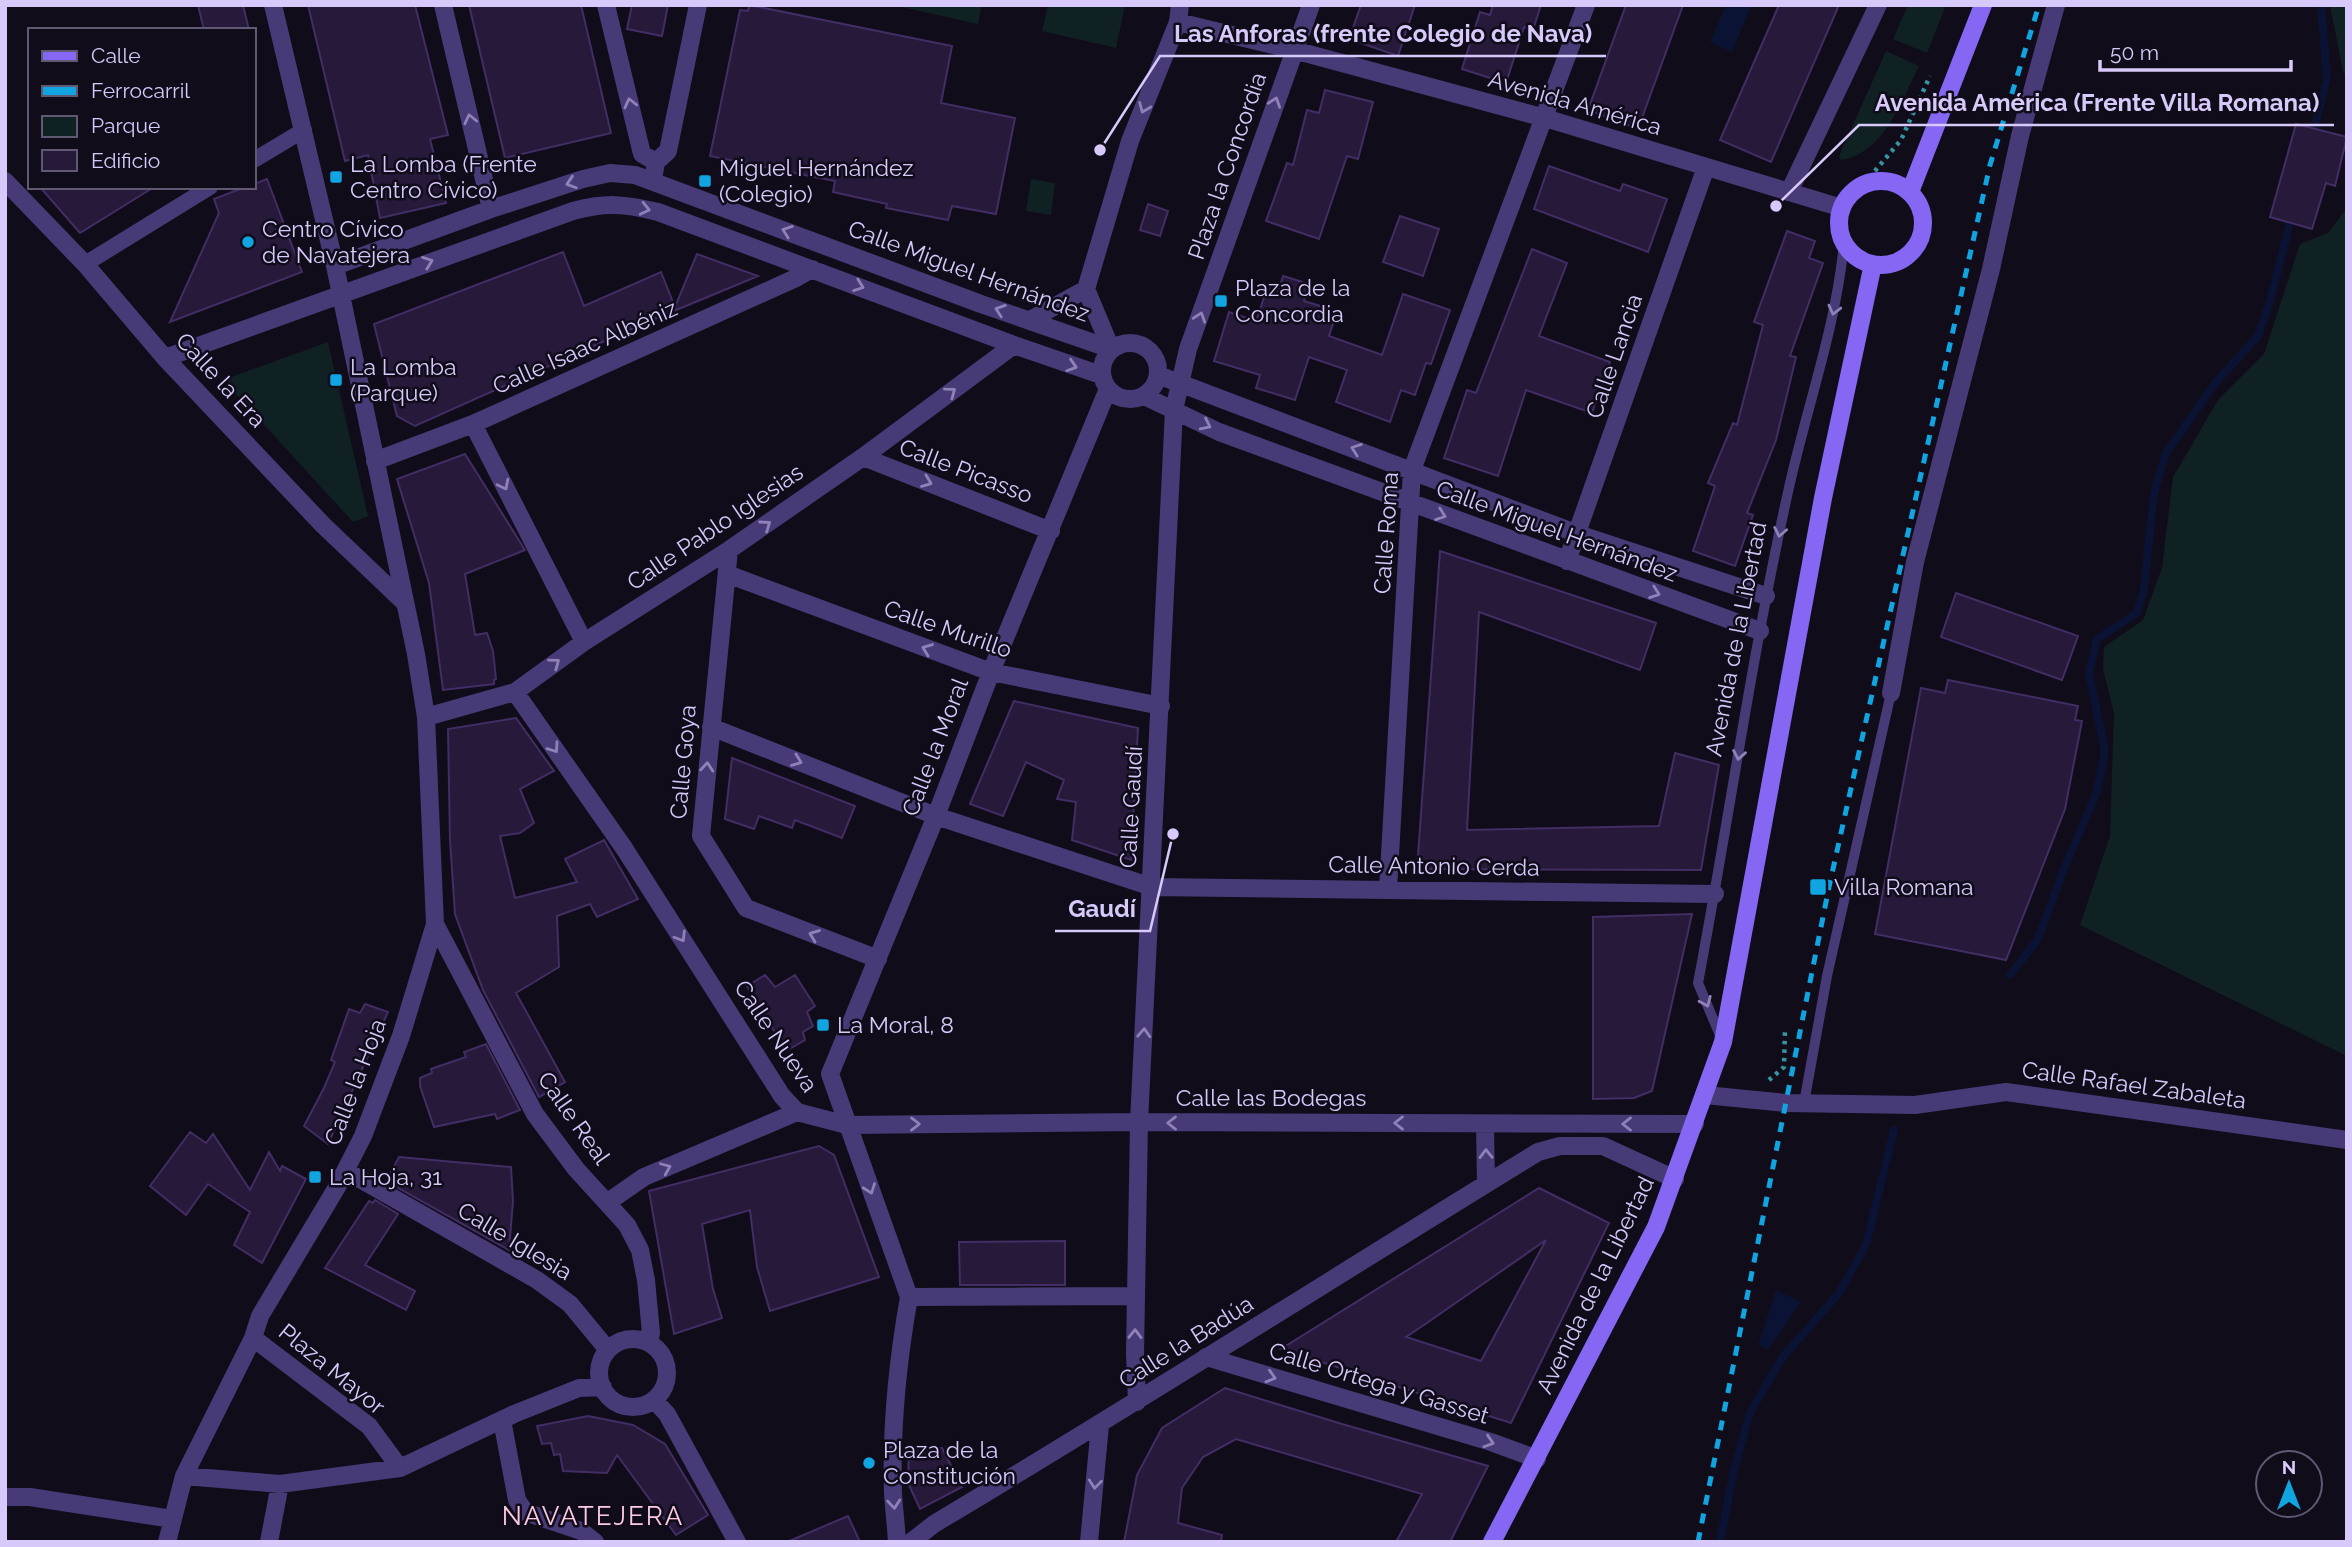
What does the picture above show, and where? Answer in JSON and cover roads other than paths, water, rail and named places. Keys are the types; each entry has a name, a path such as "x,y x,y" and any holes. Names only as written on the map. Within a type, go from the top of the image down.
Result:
{"main road":[{"path":"1910,192 1983,5"},
{"path":"1888,181 1910,192 1923,214 1923,228 1912,252 1887,265 1861,260 1844,243 1839,222 1842,208 1853,191 1864,184 1888,181"},
{"name":"Avenida de la Libertad","path":"1492,1542 1656,1227 1723,1042 1820,511 1873,264"}],"street":[{"name":"Calle la Hoja","path":"167,1542 184,1476 253,1338 260,1316 346,1171 363,1136 401,1036 435,924 426,717 341,293 272,5"},
{"path":"443,5 491,209"},
{"path":"606,5 642,154 656,162"},
{"path":"653,180 656,162 668,151 698,5"},
{"path":"1294,50 1311,5"},
{"name":"Calle Roma","path":"1388,890 1412,470 1586,5"},
{"path":"1789,192 1878,5"},
{"path":"1891,693 1915,562 1991,269 2020,136 2056,5"},
{"name":"Plaza la Concordia","path":"1086,289 1130,141 1179,14 1294,50 1188,349 1179,382"},
{"name":"Avenida América","path":"1294,50 1545,118 1842,208"},
{"path":"256,159 304,130"},
{"name":"Calle Lancia","path":"1567,561 1706,167"},
{"name":"Calle Miguel Hernández","path":"335,266 491,209 583,179 610,173 635,175 1111,349"},
{"name":"Calle la Era","path":"7,183 85,264 165,358 323,525 404,602"},
{"path":"85,264 207,189"},
{"path":"165,358 596,204 624,204 658,212 1014,345 1105,382 1119,397 1132,400 1144,396 1154,387 1158,374 1157,360 1149,349 1137,342 1123,342 1111,349 1103,360 1105,382"},
{"name":"Calle Isaac Albéniz","path":"375,461 473,424 811,269"},
{"path":"1030,320 1086,289 1111,349"},
{"name":"Calle Pablo Iglesias","path":"426,717 515,692 584,642 729,550 863,457 1014,345"},
{"name":"Calle Miguel Hernández","path":"1158,374 1578,534 1766,596"},
{"name":"Calle la Moral","path":"847,1125 830,1074 936,816 991,672 1051,531 1105,382"},
{"name":"Calle Gaudí","path":"1137,1402 1139,1122 1174,410 1179,382"},
{"name":"Calle Miguel Hernández","path":"1144,396 1219,432 1760,631"},
{"path":"473,424 584,642"},
{"name":"Calle Picasso","path":"863,457 1051,531"},
{"name":"Calle Goya","path":"729,550 701,836 746,908 878,959"},
{"name":"Calle Murillo","path":"727,573 991,672 1161,706"},
{"name":"Calle Nueva","path":"515,692 624,848 782,1096 797,1112 847,1125"},
{"name":"Calle Antonio Cerda","path":"711,727 936,816 1152,887 1715,894"},
{"name":"Calle Real","path":"435,924 535,1114 576,1169 627,1225 640,1250 646,1280 649,1343"},
{"name":"Calle Rafael Zabaleta","path":"1705,1094 1804,1103 1915,1105 2006,1091 2347,1140"},
{"path":"608,1202 644,1177 797,1112"},
{"name":"Calle las Bodegas","path":"847,1125 1139,1122 1695,1124"},
{"path":"1485,1124 1486,1184"},
{"path":"1538,1152 1579,1124"},
{"path":"847,1125 909,1297 903,1329 896,1418 893,1493 897,1542"},
{"name":"Calle la Badúa","path":"911,1542 934,1524 1100,1425 1538,1152 1560,1146 1603,1146 1675,1179"},
{"name":"Calle Iglesia","path":"346,1171 537,1280 570,1304 608,1350"},
{"path":"909,1297 1136,1296"},
{"name":"Plaza Mayor","path":"253,1338 369,1426 400,1468"},
{"path":"635,1339 649,1343 660,1352 666,1366 667,1378 662,1390 654,1400 642,1405 629,1407 617,1403 607,1395 603,1387 599,1373 601,1360 608,1350 620,1342 635,1339"},
{"name":"Calle Ortega y Gasset","path":"1206,1357 1491,1442 1537,1459"},
{"path":"184,1476 281,1484 400,1468 502,1420 579,1388 603,1387"},
{"path":"654,1400 667,1414 737,1542"},
{"path":"502,1420 517,1500 525,1512 581,1531 595,1542"},
{"path":"1089,1542 1100,1425"},
{"path":"269,1542 281,1484"},
{"path":"5,1497 30,1497 172,1519"}],"lane":[{"name":"Avenida de la Libertad","path":"1723,1042 1698,983 1766,596 1788,491 1840,288 1844,243"},
{"path":"1804,1103 1827,976 1891,693"}],"water":[{"path":"1726,5 1751,6 1732,52 1710,42"},
{"path":"1776,1290 1801,1302 1768,1350 1758,1345"}],"waterway":[{"path":"2312,137 2327,78 2321,5"},
{"path":"2010,975 2038,939 2097,792 2105,751 2089,673 2097,639 2137,613 2144,589 2154,493 2166,453 2216,382 2258,336 2270,301 2292,214"},
{"path":"1720,1542 1734,1470 1750,1413 1782,1358 1839,1293 1866,1245 1894,1130"}],"railway":[{"path":"1698,1542 1829,887 1990,165 2039,5"}],"place":[{"name":"Las Anforas (frente Colegio de Nava)","path":"1100,150"},
{"name":"La Lomba (Frente Centro Cívico)","path":"336,177"},
{"name":"Miguel Hernández (Colegio)","path":"705,181"},
{"name":"Avenida América (Frente Villa Romana)","path":"1776,206"},
{"name":"Centro Cívico de Navatejera","path":"248,242"},
{"name":"Plaza de la Concordia","path":"1221,301"},
{"name":"La Lomba (Parque)","path":"336,380"},
{"name":"Gaudí","path":"1173,834"},
{"name":"Villa Romana","path":"1818,887"},
{"name":"La Moral, 8","path":"823,1025"},
{"name":"La Hoja, 31","path":"315,1177"},
{"name":"Plaza de la Constitución","path":"869,1463"}],"district":[{"name":"NAVATEJERA","path":"593,1516"}]}
